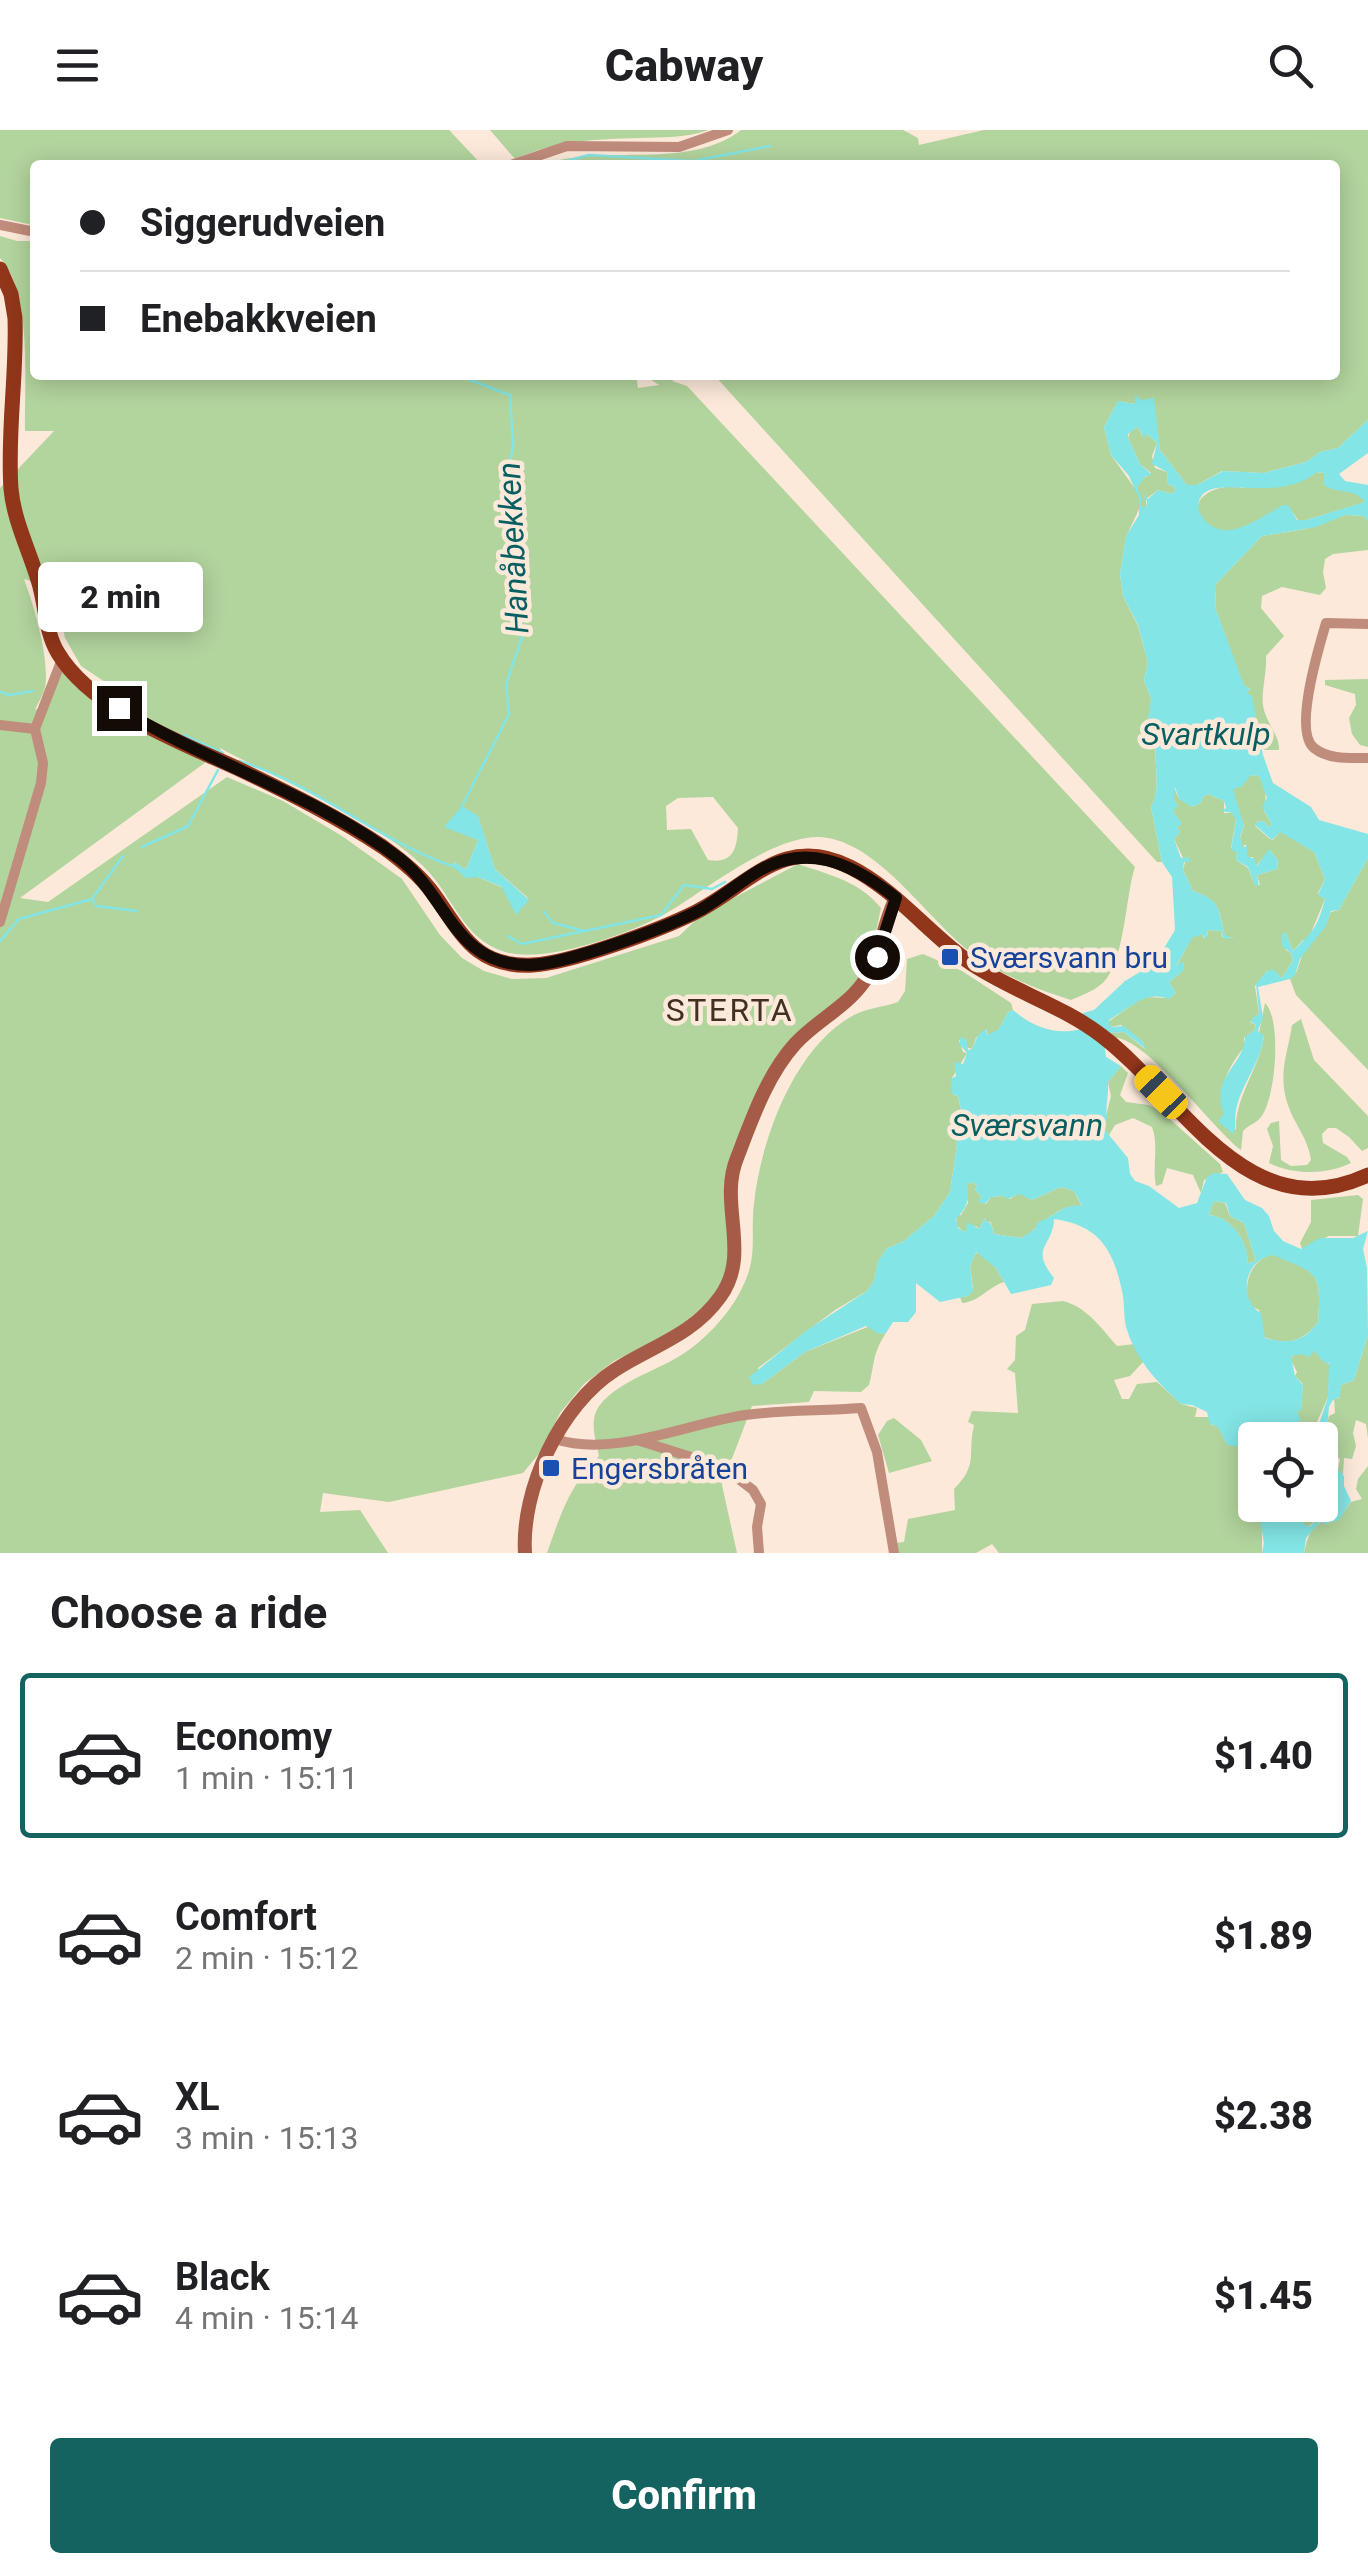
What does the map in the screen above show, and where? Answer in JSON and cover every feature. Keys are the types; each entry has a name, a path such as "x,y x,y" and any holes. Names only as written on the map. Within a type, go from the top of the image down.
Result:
{"main road":[{"path":"0,270 11,294 15,318 12,498 40,583 51,639 62,660 137,726 305,802 376,842 426,884 471,947 502,962 530,965 560,960 665,925 703,908 762,869 790,858 816,856 838,862 896,898 974,964 1088,1026 1126,1057 1214,1146 1248,1171 1279,1184 1314,1188 1368,1176"},
{"path":"526,1553 527,1508 570,1413 616,1369 679,1336 724,1291 736,1252 731,1176 763,1096 795,1044 862,985 874,965 896,898"}],"street":[{"path":"526,160 567,146 678,146 728,130"},
{"path":"0,226 30,231"},
{"path":"1368,624 1326,623 1312,677 1306,722 1307,740 1312,747 1330,756 1368,758"},
{"path":"0,922 42,782 43,762 35,730 62,660"},
{"path":"0,726 35,730"},
{"path":"555,1439 593,1446 738,1416 798,1409 861,1408 877,1452 894,1553"},
{"path":"636,1440 723,1466 753,1490 761,1504 759,1553"}],"green space":[{"path":"0,130 449,130 477,160 30,160 30,224 0,218"},
{"path":"490,130 709,130 674,137 576,142 515,159"},
{"path":"741,130 903,130 918,138 919,145 984,130 1368,130 1368,420 1338,448 1320,452 1306,462 1263,473 1222,471 1197,485 1187,485 1160,450 1153,398 1135,404 1118,401 1104,427 1111,455 1136,490 1138,483 1151,473 1140,464 1128,438 1138,427 1142,435 1147,434 1157,443 1152,456 1155,468 1167,472 1168,484 1176,488 1172,494 1158,490 1146,499 1146,508 1140,507 1126,537 1120,574 1123,596 1138,626 1148,662 1144,680 1151,699 1147,734 1156,742 1156,792 1151,807 1162,862 1157,862 719,380 1340,380 1340,160 562,160 672,153 720,142"},
{"path":"0,236 30,241 30,380 637,380 638,388 659,385 652,380 674,380 687,386 1135,867 1119,949 1108,977 1071,1000 1018,980 980,959 885,869 848,844 828,838 809,838 766,852 665,914 630,930 564,951 522,955 490,946 478,937 423,866 379,832 220,748 20,898 48,902 227,777 283,801 342,836 402,879 440,935 462,958 484,971 512,979 546,978 679,936 701,915 798,864 854,885 881,908 869,964 846,996 810,1022 740,1133 731,1245 723,1282 707,1304 670,1334 614,1361 584,1384 560,1413 543,1449 523,1473 389,1502 323,1493 320,1512 360,1510 388,1553 0,1553 0,488 54,431 25,431 22,316 11,274 0,258","holes":["52,577 65,638 81,666 138,704 122,708 57,659 42,706 35,710 45,688 45,663 24,579","713,797 738,828 732,853 716,861 708,860 691,829 667,830 666,806 678,798","478,817 495,869 529,899 452,866 455,862 467,867 478,840 469,836"]},
{"path":"1324,473 1324,485 1352,492 1366,502 1306,520 1298,520 1288,506 1247,526 1225,531 1215,529 1199,514 1201,500 1214,490"},
{"path":"1345,515 1364,516 1368,521 1368,550 1333,554 1325,559 1326,588 1320,595 1282,587 1262,596 1261,608 1284,636 1266,656 1263,695 1264,711 1279,750 1264,750 1247,693 1250,689 1243,685 1216,610 1215,585 1262,536 1305,529"},
{"path":"1368,679 1368,747 1360,745 1352,734 1349,718 1356,705 1355,694 1325,685 1325,680"},
{"path":"1251,775 1259,776 1265,793 1264,811 1272,825 1268,827 1258,821 1255,826 1270,839 1280,831 1314,852 1325,879 1318,893 1325,899 1308,940 1293,951 1286,933 1286,950 1293,960 1282,978 1267,971 1255,986 1259,1013 1250,1022 1256,1025 1255,1030 1244,1038 1245,1046 1222,1088 1223,1110 1236,1130 1239,1106 1264,1036 1259,1033 1265,1003 1274,1025 1275,1059 1266,1107 1259,1119 1243,1131 1241,1150 1143,1051 1111,1033 1124,1032 1145,1049 1143,1042 1121,1025 1110,1027 1108,1022 1143,997 1170,998 1176,993 1169,982 1179,974 1176,967 1192,937 1203,934 1203,938 1208,935 1207,930 1221,931 1222,937 1234,938 1225,936 1217,907 1209,898 1193,891 1183,870 1185,862 1174,839 1181,823 1173,811 1178,806 1174,787 1178,797 1192,807 1208,794 1224,801 1224,813 1232,813 1236,819 1231,848 1237,852 1236,860 1248,868 1255,885 1260,885 1257,875 1277,869 1278,860 1270,850 1256,866 1253,857 1247,857 1247,845 1243,853 1240,838 1244,826 1232,789"},
{"path":"1368,858 1368,1070 1296,995 1290,979 1331,912 1339,910"},
{"path":"923,954 962,971 1011,1003 1013,1010 999,1029 988,1036 986,1029 976,1038 972,1049 966,1047 967,1041 959,1040 967,1053 952,1078 961,1110 955,1119 957,1145 950,1192 934,1216 904,1241 886,1249 867,1291 758,1368 762,1384 805,1352 870,1326 879,1334 886,1333 876,1353 869,1385 861,1392 814,1391 809,1402 752,1406 722,1485 737,1553 547,1553 573,1489 599,1456 594,1424 600,1405 626,1384 696,1344 721,1320 740,1292 752,1258 754,1203 764,1152 784,1097 798,1072 814,1049 854,1015 898,1002 905,991 907,959"},
{"path":"1301,1019 1314,1060 1368,1116 1368,1148 1362,1151 1336,1128 1328,1128 1322,1134 1323,1143 1351,1163 1331,1170 1299,1171 1269,1163 1273,1146 1267,1129 1279,1121 1281,1160 1291,1166 1307,1165 1311,1160 1290,1110 1283,1081 1292,1025"},
{"path":"1121,1066 1128,1073 1120,1095 1126,1102 1149,1105 1163,1113 1220,1164 1223,1172 1204,1180 1201,1193 1193,1175 1167,1168 1162,1184 1156,1186 1152,1127 1133,1118 1115,1125 1109,1135 1103,1128 1111,1096 1108,1082"},
{"path":"967,1185 977,1185 979,1202 986,1204 991,1197 1010,1199 1019,1193 1032,1200 1061,1187 1074,1191 1082,1207 1065,1208 1022,1238 994,1234 991,1222 987,1223 985,1218 979,1229 976,1226 964,1232 956,1225 957,1216 968,1203"},
{"path":"1358,1195 1363,1199 1358,1236 1329,1236 1302,1249 1300,1243 1311,1222 1311,1200"},
{"path":"1214,1201 1225,1203 1230,1216 1244,1223 1256,1261 1248,1263 1242,1240 1232,1226 1209,1215"},
{"path":"979,1252 1004,1282 962,1303 960,1297 968,1296 973,1288 970,1266"},
{"path":"1273,1254 1307,1270 1317,1282 1318,1322 1294,1340 1264,1337 1259,1310 1249,1305 1250,1274 1259,1262"},
{"path":"1032,1304 1072,1304 1099,1325 1117,1346 1135,1344 1144,1361 1130,1376 1114,1380 1122,1399 1129,1399 1137,1384 1157,1382 1181,1404 1197,1408 1195,1417 1209,1417 1225,1441 1238,1446 1238,1522 1262,1522 1262,1553 999,1553 992,1544 976,1553 898,1553 896,1543 904,1542 908,1519 955,1510 954,1489 967,1473 971,1459 974,1425 968,1422 972,1411 1018,1413 1015,1373 1007,1369 1015,1360 1016,1336 1025,1330"},
{"path":"1368,1335 1368,1438 1366,1424 1356,1420 1356,1446 1352,1459 1344,1458 1343,1475 1338,1470 1338,1422 1327,1422 1335,1413 1334,1399 1339,1398 1341,1385 1354,1380"},
{"path":"1314,1351 1330,1365 1328,1397 1317,1422 1299,1422 1297,1411 1301,1409 1303,1384 1295,1376 1290,1358"},
{"path":"894,1418 921,1440 932,1461 889,1473 878,1435 887,1421"},
{"path":"1368,1466 1368,1553 1304,1553 1309,1536 1321,1522 1338,1522 1351,1502 1362,1499 1356,1489"}],"water":[{"path":"1135,395 1141,400 1154,398 1160,450 1187,485 1197,485 1223,471 1263,473 1306,462 1320,452 1338,448 1368,420 1368,453 1339,474 1345,481 1368,485 1368,521 1364,516 1345,515 1316,527 1262,536 1215,585 1216,610 1244,685 1250,689 1247,693 1252,696 1263,755 1273,783 1311,807 1319,820 1368,834 1368,858 1339,910 1331,911 1326,926 1300,959 1295,975 1258,987 1263,1017 1258,1031 1264,1036 1238,1102 1233,1134 1218,1121 1224,1114 1221,1091 1245,1037 1255,1030 1256,1025 1250,1021 1259,1013 1256,984 1273,969 1282,978 1293,960 1282,946 1282,933 1286,933 1293,951 1310,934 1325,899 1318,895 1325,879 1314,852 1280,832 1272,840 1255,825 1258,821 1268,827 1272,825 1262,807 1267,798 1259,776 1251,775 1241,787 1233,789 1244,826 1240,837 1243,848 1247,845 1247,856 1255,859 1257,866 1269,849 1278,860 1277,869 1257,875 1259,886 1248,867 1236,860 1237,852 1231,850 1236,820 1232,813 1221,811 1226,808 1224,801 1208,794 1192,807 1179,799 1175,787 1178,806 1173,811 1182,824 1174,839 1181,858 1188,857 1191,862 1184,862 1183,870 1193,891 1214,902 1225,935 1234,939 1223,938 1221,931 1207,930 1204,939 1203,934 1192,938 1176,966 1184,961 1184,970 1169,982 1176,993 1169,999 1145,999 1109,1020 1110,1027 1124,1026 1146,1049 1124,1032 1110,1033 1102,1027 1106,1057 1121,1066 1108,1082 1107,1120 1100,1124 1128,1158 1135,1181 1149,1186 1179,1208 1197,1203 1207,1177 1227,1174 1245,1200 1269,1216 1283,1241 1301,1249 1320,1238 1353,1238 1368,1231 1363,1249 1368,1335 1354,1380 1341,1385 1340,1397 1329,1407 1328,1422 1319,1422 1328,1397 1329,1363 1314,1351 1309,1357 1291,1356 1295,1376 1303,1385 1301,1410 1297,1411 1301,1422 1238,1422 1238,1446 1227,1445 1218,1427 1210,1424 1207,1412 1181,1404 1142,1362 1127,1330 1114,1262 1101,1241 1082,1227 1054,1219 1043,1253 1054,1278 1051,1285 1011,1294 996,1268 976,1252 970,1266 973,1291 968,1296 940,1302 916,1283 916,1312 908,1322 893,1322 886,1333 879,1334 866,1326 805,1352 762,1384 753,1385 749,1377 806,1331 867,1291 886,1249 904,1241 934,1216 950,1192 957,1145 955,1119 961,1109 958,1096 952,1094 951,1079 956,1076 954,1062 963,1064 967,1053 959,1044 961,1037 967,1040 968,1050 972,1049 980,1034 986,1029 987,1035 999,1029 1013,1010 1044,1028 1081,1029 1083,1013 1094,1010 1125,981 1155,963 1175,930 1172,877 1162,862 1151,807 1156,792 1156,742 1146,733 1151,699 1144,680 1148,662 1138,625 1123,596 1120,574 1126,536 1139,515 1139,498 1129,476 1111,455 1104,427 1118,401 1135,404","holes":["1138,427 1144,438 1147,434 1157,443 1152,464 1167,472 1168,484 1176,488 1172,494 1158,490 1148,499 1140,491 1147,501 1146,508 1140,505 1137,487 1152,475 1140,464 1128,438","1317,472 1324,473 1324,485 1356,494 1365,502 1306,520 1297,520 1288,505 1283,505 1252,523 1230,530 1210,525 1199,510 1201,497 1212,489 1286,486","967,1185 977,1185 975,1190 981,1196 978,1202 985,1204 991,1197 1008,1199 1019,1194 1032,1200 1061,1187 1074,1191 1082,1206 1064,1208 1038,1222 1022,1238 994,1234 985,1218 979,1229 968,1222 965,1232 958,1228 956,1219 966,1204","1214,1201 1226,1203 1230,1216 1244,1223 1256,1261 1248,1263 1245,1247 1232,1226 1209,1215","1273,1255 1299,1266 1317,1282 1318,1322 1301,1338 1265,1338 1261,1313 1249,1300 1247,1291 1250,1272 1263,1258"]},
{"path":"462,806 478,816 495,869 529,900 516,915 502,887 478,877 466,878 452,866 455,862 467,867 478,840 444,827"},
{"path":"1338,1469 1351,1501 1338,1520"},
{"path":"1260,1522 1302,1522 1309,1527 1320,1522 1306,1538 1304,1553 1262,1553"}],"waterway":[{"name":"Hanåbekken","path":"698,160 770,146"},
{"name":"Hanåbekken","path":"570,160 589,155 676,160"},
{"name":"Hanåbekken","path":"462,806 509,714 506,684 522,637 507,516 513,446 510,395 470,380"},
{"path":"0,692 9,695 33,691"},
{"path":"183,735 223,753"},
{"path":"239,761 294,783 398,842 452,866"},
{"path":"142,847 188,826 218,770"},
{"path":"0,941 19,919 92,899 123,856"},
{"path":"544,912 553,923 585,931 661,915 684,885 712,889 725,882"},
{"path":"93,900 96,906 137,911"},
{"path":"508,936 522,944 584,931"}],"place":[{"name":"Sværsvann bru","path":"950,957"},
{"name":"Engersbråten","path":"551,1468"}],"district":[{"name":"STERTA","path":"730,1010"}],"route":[{"path":"119,708 376,842 418,875 471,947 496,960 536,964 586,952 684,917 767,866 804,856 845,864 896,898 877,957"}],"water label":[{"name":"Svartkulp","path":"1206,734"},
{"name":"Sværsvann","path":"1027,1125"}]}
